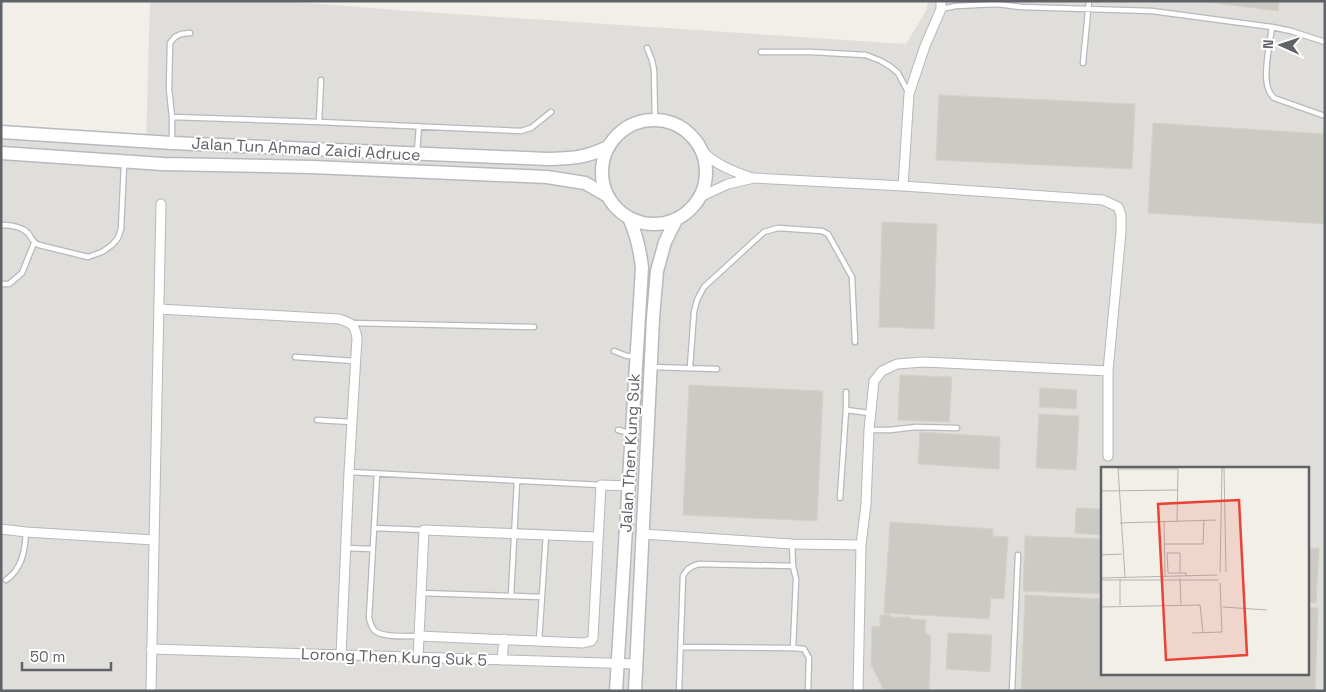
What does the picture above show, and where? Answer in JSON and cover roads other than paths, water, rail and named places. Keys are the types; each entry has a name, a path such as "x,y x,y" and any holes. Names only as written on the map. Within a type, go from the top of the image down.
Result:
{"street":[{"path":"903,186 909,94 941,5"},
{"path":"701,150 706,166 705,182 700,197 690,210 676,220 664,224 640,223 629,218 616,208 606,195 602,179 602,163 608,147 616,136 628,127 641,121 655,120 669,122 682,128 693,138 701,150 718,165 754,178 1104,200 1118,207 1121,215 1121,232 1108,371 1108,456"},
{"name":"Jalan Tun Ahmad Zaidi Adruce","path":"1,132 172,143 558,159 584,157 608,147"},
{"name":"Jalan Tun Ahmad Zaidi Adruce","path":"1,153 124,162 312,167 547,177 585,183 597,188 606,195"},
{"path":"700,197 728,184 754,178"},
{"path":"150,691 161,204"},
{"name":"Jalan Then Kung Suk","path":"616,691 642,268 636,232 629,218"},
{"name":"Jalan Then Kung Suk","path":"635,691 650,367 657,271 665,242 676,220"},
{"path":"159,309 339,319 351,323 356,330 341,655"},
{"path":"858,691 861,545 866,504 870,413 874,382 882,372 897,364 924,362 1108,371"},
{"path":"419,636 583,643 591,641 593,638 601,485 628,486"},
{"path":"1,529 154,540"},
{"path":"418,658 424,530 598,537"},
{"path":"643,534 792,544 861,545"},
{"path":"502,660 504,639"},
{"name":"Lorong Then Kung Suk 5","path":"151,650 636,664"}],"lane":[{"path":"1083,63 1089,1"},
{"path":"941,5 998,4 1021,7 1152,11 1272,27 1325,42"},
{"path":"1272,27 1266,82 1270,94 1274,98 1325,116"},
{"path":"172,143 169,89 170,44 174,37 190,33"},
{"path":"647,48 654,70 655,120"},
{"path":"761,52 866,55 891,66 898,73 909,94"},
{"path":"319,122 321,80"},
{"path":"172,117 521,131 531,128 551,112"},
{"path":"417,154 419,126"},
{"path":"1,225 10,224 19,227 28,233 34,243 88,257 102,252 118,238 121,229 124,162"},
{"path":"690,367 694,312 697,300 704,287 764,232 778,228 822,231 828,234 852,277 855,342"},
{"path":"1,284 9,284 22,273 34,243"},
{"path":"351,323 534,327"},
{"path":"614,351 627,356 636,356"},
{"path":"295,358 355,361"},
{"path":"650,367 717,369"},
{"path":"840,498 846,392"},
{"path":"846,410 870,413"},
{"path":"317,420 352,422"},
{"path":"869,430 916,427 957,428"},
{"path":"618,430 631,434"},
{"path":"349,472 601,485"},
{"path":"377,474 369,618 373,629 378,633 384,635 419,636"},
{"path":"511,596 517,481"},
{"path":"374,528 424,530"},
{"path":"6,580 17,568 25,552 26,532"},
{"path":"539,641 546,535"},
{"path":"792,544 793,566 796,579 793,648"},
{"path":"345,548 372,549"},
{"path":"1012,691 1018,554"},
{"path":"679,691 684,572 689,567 699,564 793,566"},
{"path":"422,593 542,597"},
{"path":"681,646 804,649 809,658 808,691"}]}
